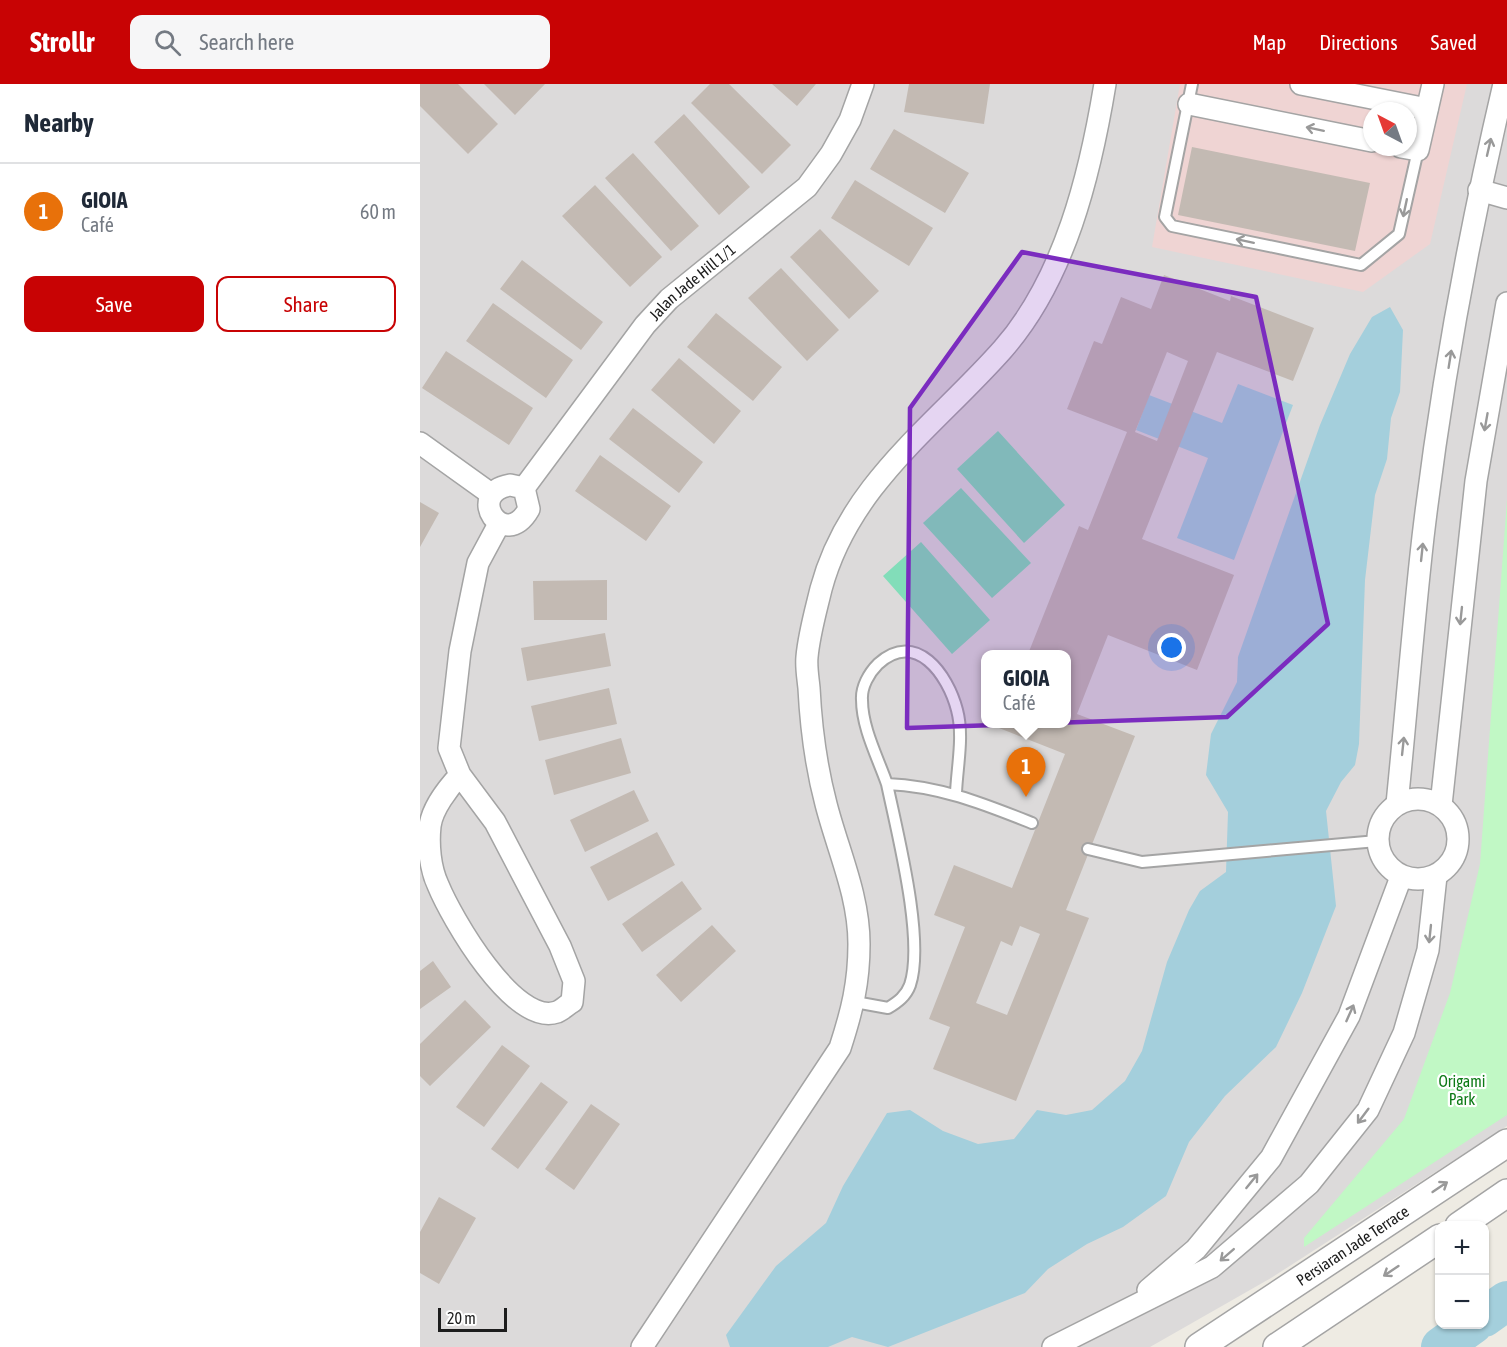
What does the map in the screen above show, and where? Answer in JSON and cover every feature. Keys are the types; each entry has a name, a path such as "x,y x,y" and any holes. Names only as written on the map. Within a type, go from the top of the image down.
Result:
{"street":[{"name":"Jalan Jade Hill 1/1","path":"524,488 645,325 669,300 807,187 831,154 850,120 862,84"},
{"path":"642,1347 840,1048 855,1002 859,942 851,884 826,805 812,733 807,658 822,586 849,519 891,462 1004,348 1045,287 1075,215 1094,151 1105,84"},
{"path":"1301,84 1427,109"},
{"path":"1417,133 1427,109 1433,84"},
{"path":"1397,804 1423,536 1479,190 1504,84"},
{"path":"1190,94 1363,139"},
{"path":"1479,190 1507,198"},
{"path":"1441,805 1476,481 1502,361 1507,303"},
{"path":"420,442 491,494"},
{"path":"510,485 524,488 529,509 523,519 513,525 499,524 492,517 488,506 491,494 500,487 510,485"},
{"path":"460,775 444,796 430,824 430,853 437,884 485,965 511,994 534,1011 556,1013 572,1002 574,981 495,822 460,775 449,748 460,651 478,563 499,524"},
{"path":"1419,799 1441,805 1452,818 1458,834 1457,850 1449,866 1436,876 1419,880 1401,877 1389,869 1367,842 1382,820 1397,804 1419,799"},
{"path":"1053,1347 1212,1267 1309,1184 1368,1110 1404,1033 1428,950 1436,876"},
{"path":"1122,1311 1196,1249 1271,1158 1349,1016 1401,877"},
{"name":"Persiaran Jade Terrace","path":"1199,1347 1507,1143"},
{"path":"1466,1221 1507,1193"},
{"path":"1277,1347 1435,1241"}],"lane":[{"path":"1190,94 1165,217 1172,226 1361,265 1399,234 1409,156"},
{"path":"855,1002 888,1008 901,1000 909,985 912,970 913,932 887,784 867,727 861,699 869,673 889,654 913,651 934,663 948,686 957,711 960,738 956,793"},
{"path":"887,784 915,785 956,793 1032,823"},
{"path":"1088,849 1142,862 1367,842"}],"highlighted area":[{"path":"1022,252 1256,297 1328,624 1227,717 907,728 910,408"}],"shaded area":[{"path":"420,84 1507,84 1507,1126 1271,1278 1150,1347 420,1347"},
{"path":"1180,84 1467,84 1430,244 1363,292 1152,247"}],"green space":[{"path":"998,431 1065,505 1024,543 957,469"},
{"path":"961,488 1031,563 992,598 923,523"},
{"name":"Origami Park","path":"1507,499 1507,1115 1304,1247 1304,1238 1404,1119 1450,993 1480,864"},
{"path":"921,542 990,620 952,654 883,576"}],"water":[{"path":"1390,307 1403,330 1400,392 1391,418 1387,459 1375,495 1365,580 1359,744 1355,765 1341,782 1326,811 1336,906 1302,993 1276,1047 1225,1096 1189,1142 1166,1196 1123,1227 1087,1244 1048,1269 1025,1293 888,1347 852,1337 828,1347 730,1347 726,1335 776,1266 826,1223 843,1186 887,1113 910,1110 943,1131 978,1144 1014,1139 1037,1110 1066,1115 1092,1110 1125,1081 1142,1051 1167,962 1189,910 1200,891 1226,872 1228,812 1206,775 1211,734 1237,682 1238,657 1320,425 1350,354 1372,317"},
{"path":"1238,384 1293,405 1234,560 1177,538 1208,458 1136,430 1149,395 1222,423"}],"building":[{"path":"420,84 458,84 498,124 468,154 420,106"},
{"path":"484,84 545,84 515,115"},
{"path":"710,84 729,84 791,145 762,174 691,103"},
{"path":"772,84 816,84 797,106"},
{"path":"909,84 990,84 984,124 904,112"},
{"path":"684,114 750,187 719,215 654,142"},
{"path":"894,129 969,173 945,213 870,169"},
{"path":"1192,147 1370,183 1355,251 1178,215"},
{"path":"633,153 699,226 671,251 605,178"},
{"path":"855,180 933,228 909,266 831,218"},
{"path":"595,185 662,257 630,287 562,216"},
{"path":"820,229 879,291 849,319 790,257"},
{"path":"522,260 603,322 581,350 500,289"},
{"path":"781,268 839,330 807,361 748,298"},
{"path":"1164,275 1230,301 1231,296 1314,328 1293,381 1217,352 1142,539 1234,575 1197,670 1108,635 1077,714 1135,736 1066,910 1089,918 1016,1101 933,1069 950,1027 929,1019 965,927 934,915 954,865 1012,888 1065,754 999,728 1071,728 1071,650 1030,650 1079,526 1088,530 1127,432 1067,409 1094,341 1102,344 1121,297 1151,309","holes":["1167,352 1188,361 1157,441 1135,432","1020,926 1040,934 1007,1015 976,1003 1001,941 1012,946"]},
{"path":"493,303 573,360 546,398 466,341"},
{"path":"716,313 782,367 753,401 687,347"},
{"path":"446,351 533,408 509,445 422,388"},
{"path":"679,358 741,411 714,444 651,390"},
{"path":"633,408 703,462 679,493 609,439"},
{"path":"600,455 671,506 646,541 575,491"},
{"path":"420,502 439,513 420,547"},
{"path":"607,580 607,620 534,620 533,581"},
{"path":"605,633 611,666 527,681 521,648"},
{"path":"609,688 617,724 539,741 531,706"},
{"path":"621,738 631,773 554,795 545,760"},
{"path":"634,790 649,821 585,852 570,820"},
{"path":"657,832 675,865 608,901 590,867"},
{"path":"682,881 702,909 642,952 622,924"},
{"path":"712,925 736,951 681,1002 656,975"},
{"path":"433,961 451,987 420,1009 420,971"},
{"path":"465,1000 491,1027 430,1086 420,1076 420,1044"},
{"path":"502,1045 530,1066 484,1127 456,1107"},
{"path":"541,1082 568,1102 518,1169 491,1149"},
{"path":"591,1104 620,1124 574,1190 545,1169"},
{"path":"439,1197 476,1218 439,1284 420,1273 420,1232"}],"waterway":[{"path":"1489,1314 1507,1301"},
{"path":"1441,1347 1466,1329"}],"place":[{"name":"GIOIA","path":"1026,797"}]}
